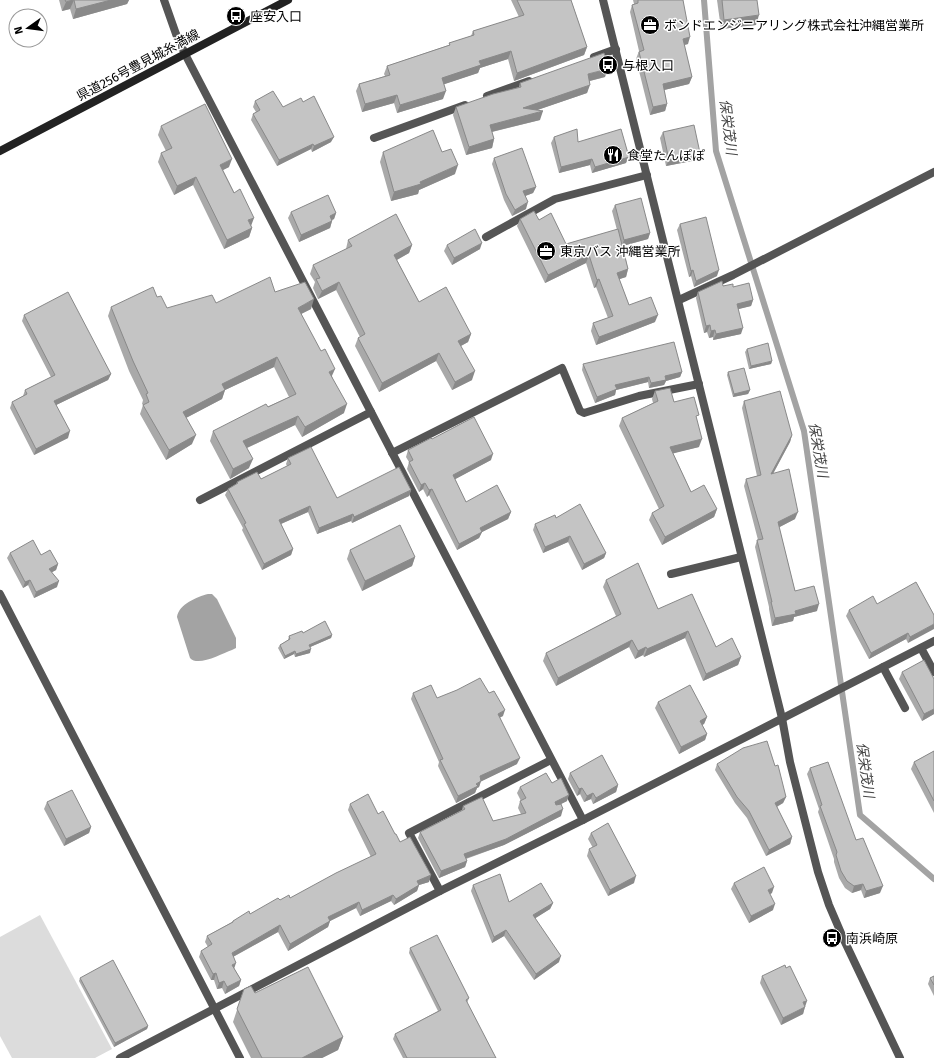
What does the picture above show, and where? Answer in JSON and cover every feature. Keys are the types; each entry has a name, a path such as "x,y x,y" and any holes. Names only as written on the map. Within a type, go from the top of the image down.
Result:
{"main road":[{"name":"県道256号豊見城糸満線","path":"0,151 288,0"}],"street":[{"path":"164,0 185,54 583,820"},
{"path":"603,0 782,718 790,762 818,872 829,905 844,940 900,1058"},
{"path":"583,61 616,49"},
{"path":"374,138 538,78"},
{"path":"678,300 733,275 934,172"},
{"path":"486,236 555,199 647,175"},
{"path":"392,453 562,368 580,411 584,413 639,396 699,384"},
{"path":"200,500 371,412"},
{"path":"671,574 741,556"},
{"path":"0,594 240,1058"},
{"path":"120,1058 440,891 583,820 934,641"},
{"path":"922,648 934,672"},
{"path":"883,667 906,708"},
{"path":"440,891 409,833 551,760"}],"shaded area":[{"path":"208,594 212,594 217,599 236,638 236,648 210,659 198,661 190,658 177,617 181,608 189,602"},
{"path":"40,915 112,1049 95,1058 12,1058 0,1036 0,937"}],"building":[{"path":"74,0 111,0 76,9"},
{"path":"517,0 571,0 587,47 517,73 511,51 479,61 481,65 442,78 446,91 400,105 397,95 365,104 359,84 390,75 387,66 450,45 449,43 474,35 473,31 524,15"},
{"path":"638,0 683,0 690,37 683,39 692,77 663,84 667,104 653,107 639,52 644,50 632,5 638,3"},
{"path":"722,0 757,0 759,15 724,20"},
{"path":"604,53 608,69 588,74 590,85 523,108 543,111 490,125 494,139 469,147 456,107 493,94 521,87 520,83"},
{"path":"273,91 283,107 301,98 303,102 314,96 334,137 314,146 313,144 279,160 253,114 260,110 255,101"},
{"path":"205,104 232,159 220,165 234,193 240,189 254,218 248,220 252,228 227,240 196,177 177,186 161,153 172,148 161,126"},
{"path":"694,125 700,153 669,160 663,132"},
{"path":"577,129 578,142 621,129 629,157 595,167 592,159 561,167 554,137"},
{"path":"433,130 442,152 451,149 458,165 420,182 421,184 394,192 383,152"},
{"path":"522,148 536,187 523,191 528,202 515,210 506,194 494,158"},
{"path":"328,195 336,213 330,216 332,221 301,235 291,212"},
{"path":"641,198 650,233 624,240 615,205"},
{"path":"534,211 539,220 551,213 566,244 618,229 628,269 617,273 629,305 651,297 658,315 599,337 593,323 613,316 599,279 597,280 589,255 548,275 520,219"},
{"path":"396,214 412,245 394,255 419,302 446,287 471,334 458,341 475,371 455,382 439,353 382,383 358,338 365,334 339,282 322,291 316,279 320,278 313,265 352,246 348,240"},
{"path":"706,217 719,270 696,281 693,270 691,271 680,224"},
{"path":"475,229 482,243 454,258 447,245"},
{"path":"270,277 275,292 305,282 314,299 298,308 321,351 325,349 335,369 329,372 347,404 305,427 298,416 243,441 253,459 233,469 213,431 266,404 268,407 296,394 277,357 222,384 225,390 183,412 196,435 169,450 143,405 149,402 146,394 148,393 111,307 153,287 157,297 161,296 167,308 212,295 216,303"},
{"path":"722,281 723,286 733,284 733,287 749,283 753,300 737,304 743,328 716,334 715,330 711,331 710,325 706,326 698,292"},
{"path":"68,292 111,374 54,401 70,431 36,449 12,402 27,394 25,390 55,375 24,315"},
{"path":"674,342 682,372 665,376 666,380 651,383 649,377 615,385 617,389 597,397 583,364"},
{"path":"768,343 772,361 751,366 747,349"},
{"path":"744,368 750,390 734,394 728,372"},
{"path":"670,388 674,402 694,397 699,415 696,416 702,439 670,447 691,492 704,485 717,509 665,537 652,513 664,506 622,418 658,401 655,391"},
{"path":"780,391 792,435 771,474 789,469 798,512 778,522 795,591 814,586 819,604 795,611 796,614 775,618 757,540 763,539 746,479 761,475 744,401"},
{"path":"474,417 493,454 453,475 466,502 497,485 511,512 480,528 482,532 459,544 432,489 429,490 425,483 421,485 409,462 413,460 408,450"},
{"path":"311,447 337,498 399,467 411,490 354,517 353,514 319,528 310,506 279,520 293,549 264,564 244,524 246,523 228,489 238,483 237,482 257,472 261,479 291,464 288,458"},
{"path":"580,504 606,553 584,564 570,536 545,547 535,524 555,515 556,518"},
{"path":"400,525 415,557 365,581 350,550"},
{"path":"33,540 41,555 50,550 58,564 49,569 59,581 36,592 30,580 25,582 10,553"},
{"path":"638,563 658,609 692,594 716,647 732,638 741,657 706,674 688,631 647,649 646,647 638,651 632,640 558,678 546,653 621,614 606,580"},
{"path":"916,582 934,615 934,624 910,637 908,633 871,653 849,610 873,596 877,604"},
{"path":"325,621 332,635 309,645 311,649 296,654 295,651 285,656 280,645 290,639 289,636 302,631 303,633"},
{"path":"924,660 934,679 934,709 924,714 902,672"},
{"path":"480,678 489,693 494,691 505,710 498,714 520,758 480,776 481,781 476,784 478,786 458,796 440,760 443,759 413,693 431,685 437,698"},
{"path":"690,685 707,717 700,721 707,734 681,747 658,702"},
{"path":"767,741 775,766 778,765 786,797 775,803 792,837 769,850 749,811 737,797 717,764 743,748"},
{"path":"934,751 934,801 914,762"},
{"path":"602,755 618,785 596,798 593,793 587,796 582,788 579,789 570,773"},
{"path":"828,762 856,840 863,838 883,886 866,891 863,884 854,886 847,881 841,871 836,855 837,852 820,806 822,805 810,768"},
{"path":"546,773 552,783 561,778 569,795 555,802 556,805 561,804 563,809 506,839 464,854 467,861 441,871 420,832 465,809 463,806 482,797 493,821 526,813 520,801 526,798 520,787"},
{"path":"72,790 91,827 66,839 47,802"},
{"path":"368,794 378,814 383,811 400,842 410,837 431,875 417,881 419,885 396,899 393,895 362,910 359,902 328,917 330,921 290,944 280,925 232,953 236,963 232,965 241,980 227,987 224,981 219,983 216,973 213,974 201,951 212,944 207,936 233,922 249,911 250,914 278,898 280,900 289,895 290,898 336,873 376,854 350,804"},
{"path":"608,823 636,876 610,890 589,849 597,845 591,833"},
{"path":"764,867 774,887 768,890 775,904 751,916 734,883"},
{"path":"500,874 509,902 541,883 553,903 533,915 561,956 536,974 506,930 494,937 473,885"},
{"path":"437,935 469,998 466,1000 496,1058 407,1058 395,1034 441,1010 410,948"},
{"path":"113,960 148,1026 115,1043 80,978"},
{"path":"785,965 786,968 790,966 807,1001 803,1002 805,1007 783,1018 762,976"},
{"path":"308,967 343,1037 302,1058 262,1058 237,1009 244,989 251,986 255,993"},
{"path":"934,976 934,985 930,978"}],"waterway":[{"name":"保栄茂川","path":"704,0 716,151 804,431 860,815 934,879"}],"place":[{"name":"座安入口","path":"236,16"},
{"name":"ボンドエンジニアリング株式会社沖縄営業所","path":"650,25"},
{"name":"与根入口","path":"608,65"},
{"name":"食堂たんぽぽ","path":"613,155"},
{"name":"東京バス 沖縄営業所","path":"546,251"},
{"name":"南浜崎原","path":"832,938"}]}
